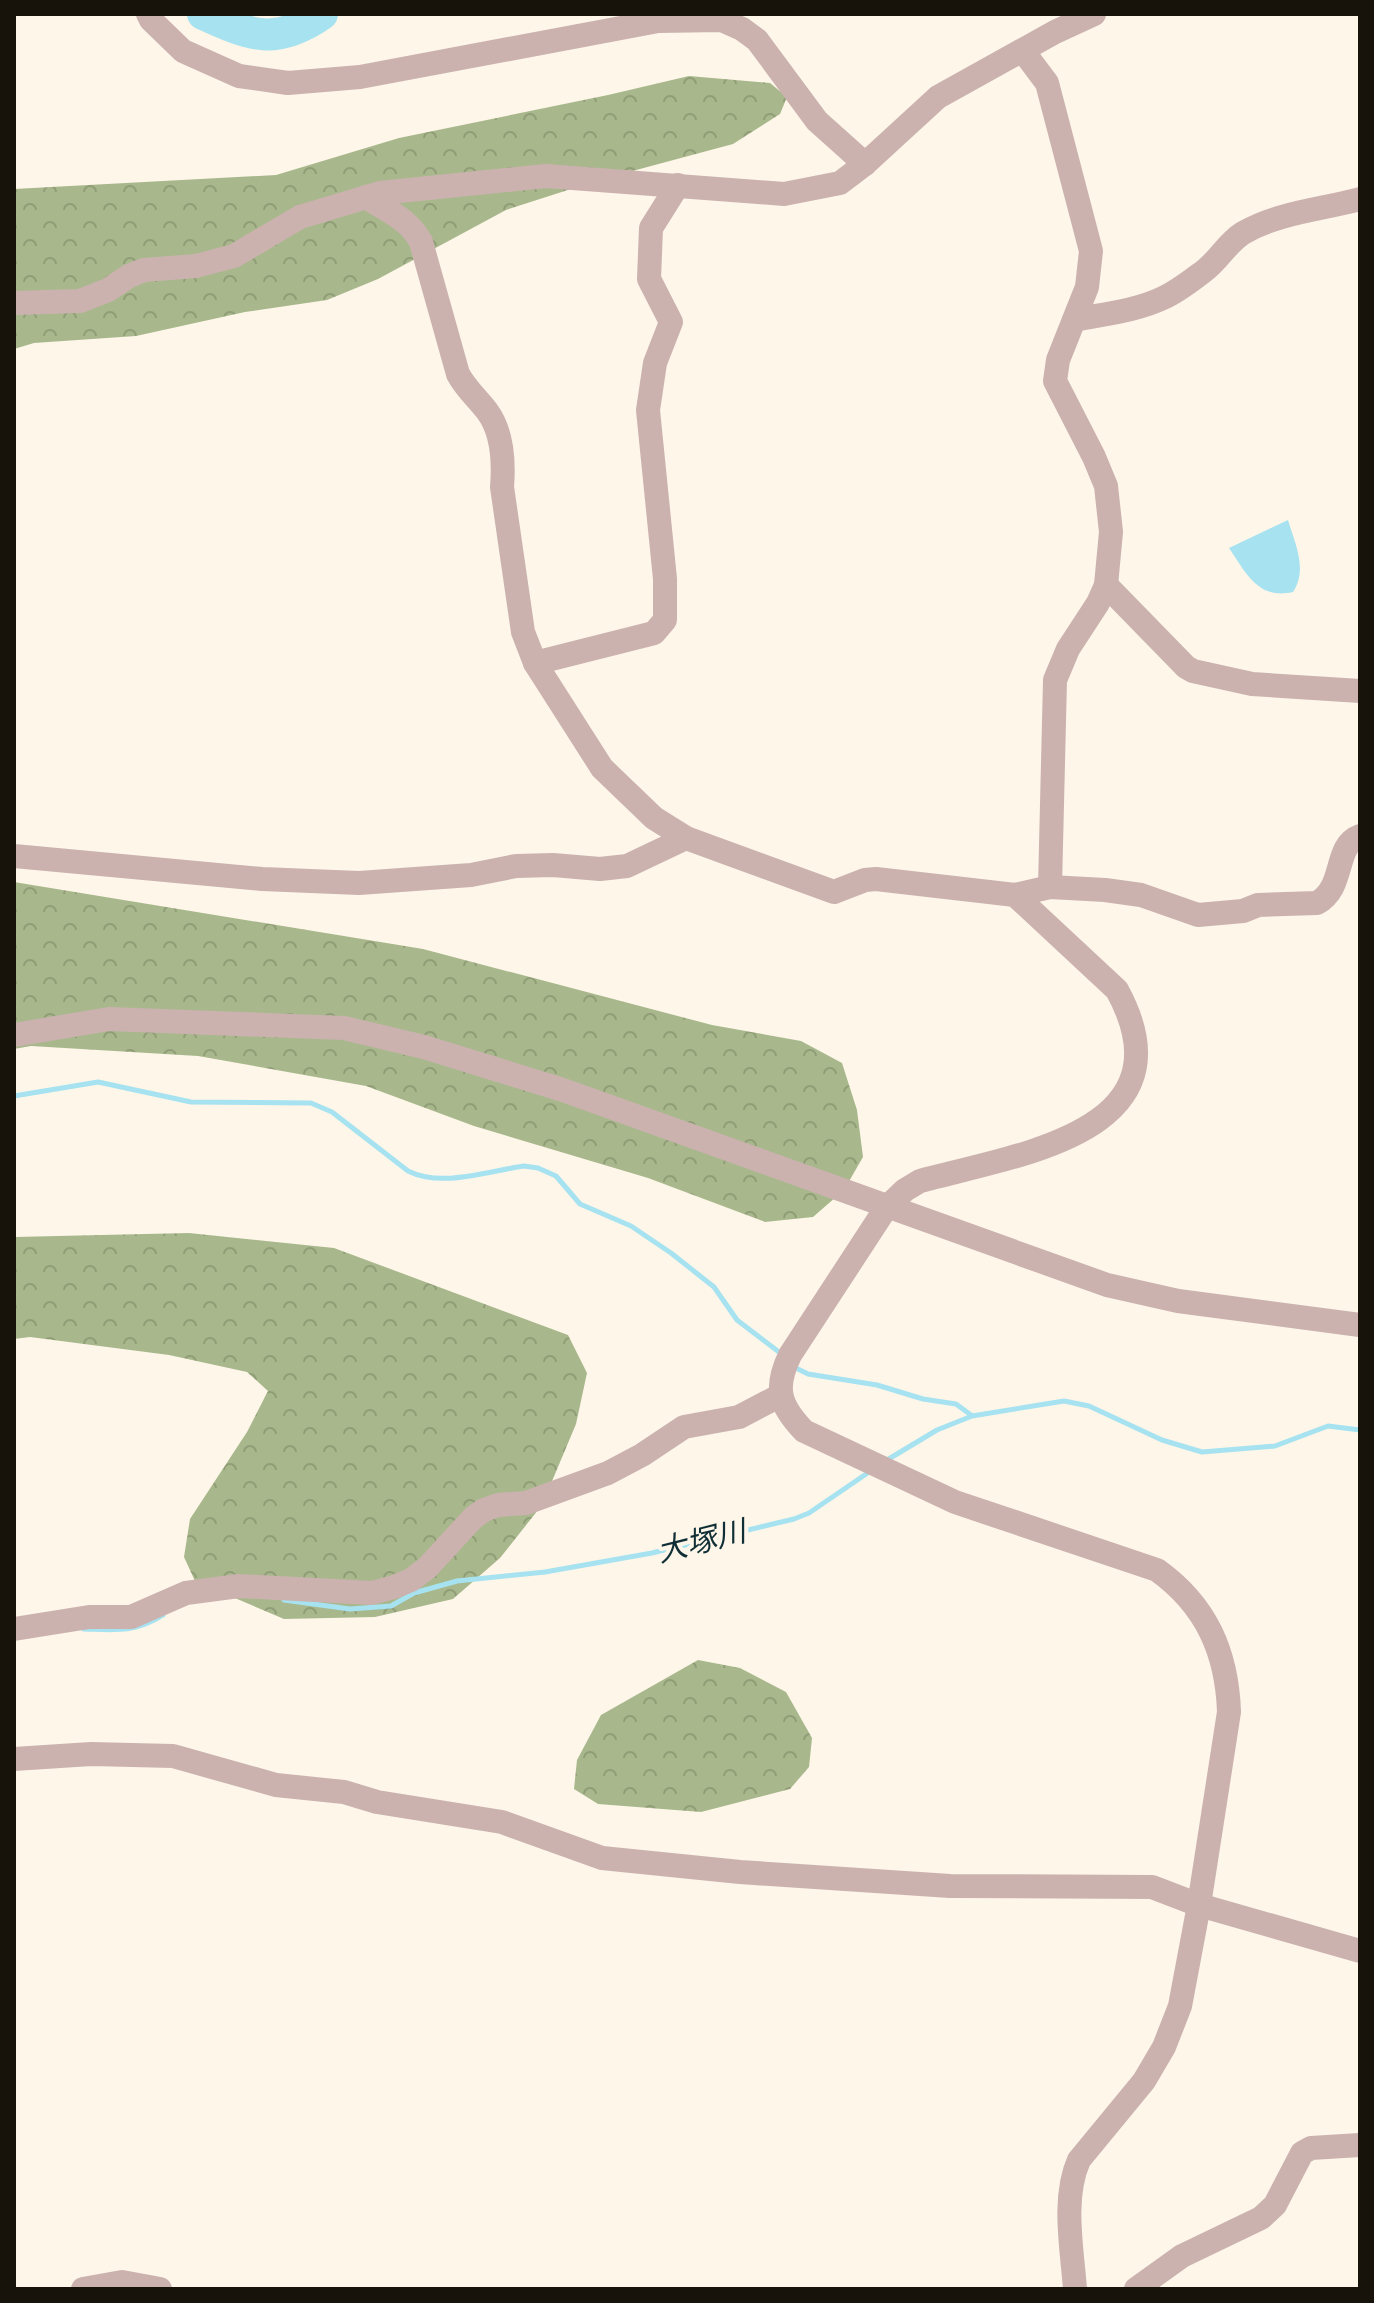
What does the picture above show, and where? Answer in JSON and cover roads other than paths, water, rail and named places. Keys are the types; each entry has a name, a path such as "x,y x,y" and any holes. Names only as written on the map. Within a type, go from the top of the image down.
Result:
{"street":[{"path":"148,14 183,51 239,76 288,83 360,77 658,21 722,20 757,40 817,121 865,164"},
{"path":"14,303 80,301 144,270 196,266 234,256 300,217 380,193 546,176 784,194 840,183 938,97 1055,32 1094,14"},
{"path":"1023,51 1047,83 1091,251 1087,287 1058,360 1055,381 1106,486 1111,532 1106,585 1068,649 1055,680 1050,887"},
{"path":"535,663 654,633 665,620 665,579 648,410 655,363 671,322 649,279 651,228 678,185"},
{"path":"366,197 407,222 416,232 458,374 464,386 492,418 504,464 502,487 523,632 535,663 602,768 654,818 686,838 834,892 876,879 1015,895 1050,887 1105,890 1141,895 1198,915 1243,911 1258,905 1317,903 1335,884 1346,847 1353,838 1360,836"},
{"path":"1074,320 1164,298 1208,268 1224,248 1243,233 1274,219 1360,199"},
{"path":"1106,585 1193,671 1252,684 1360,691"},
{"path":"14,856 262,879 359,883 471,875 516,866 600,869 627,866 686,838"},
{"path":"1015,895 1117,990 1128,1010 1135,1034 1137,1055 1130,1084 1114,1108 1088,1130 1044,1148 920,1181 905,1190 886,1208 790,1355 781,1374 781,1395 788,1414 804,1431 955,1502 1157,1570 1177,1584 1194,1604 1221,1653 1228,1682 1229,1712 1180,2006 1164,2047 1144,2081 1079,2160 1072,2175 1070,2193 1075,2289"},
{"path":"14,1035 109,1019 344,1028 424,1047 563,1090 1107,1285 1178,1301 1360,1325"},
{"path":"14,1629 89,1617 131,1617 186,1593 239,1586 372,1593 394,1587 411,1580 427,1568 484,1510 498,1505 526,1503 608,1473 684,1427 739,1417 781,1395"},
{"path":"14,1759 91,1754 173,1756 276,1785 344,1792 377,1802 502,1822 602,1858 740,1872 950,1886 1152,1887 1199,1905 1360,1951"},
{"path":"1136,2289 1182,2256 1261,2218 1275,2205 1302,2153 1311,2148 1360,2145"},
{"path":"83,2289 122,2282 160,2289"}],"water":[{"path":"1288,520 1299,556 1300,574 1293,592 1271,592 1254,582 1229,548"}],"waterway":[{"path":"203,14 235,28 263,34 291,31 322,14"},
{"path":"14,1096 98,1082 191,1102 311,1103 332,1112 408,1171 421,1176 450,1178 524,1166 538,1168 556,1176 580,1204 631,1226 671,1253 714,1287 737,1320 779,1352"},
{"path":"796,1368 808,1374 877,1385 923,1399 956,1404 971,1415"},
{"name":"大塚川","path":"887,1460 937,1430 972,1416 1064,1401 1089,1406 1162,1440 1202,1452 1275,1446 1328,1426 1360,1430"},
{"name":"大塚川","path":"284,1600 350,1609 391,1606 414,1593 457,1581 545,1572 652,1553 794,1519 809,1513 872,1470"},
{"name":"大塚川","path":"84,1629 134,1628 163,1615"}]}
